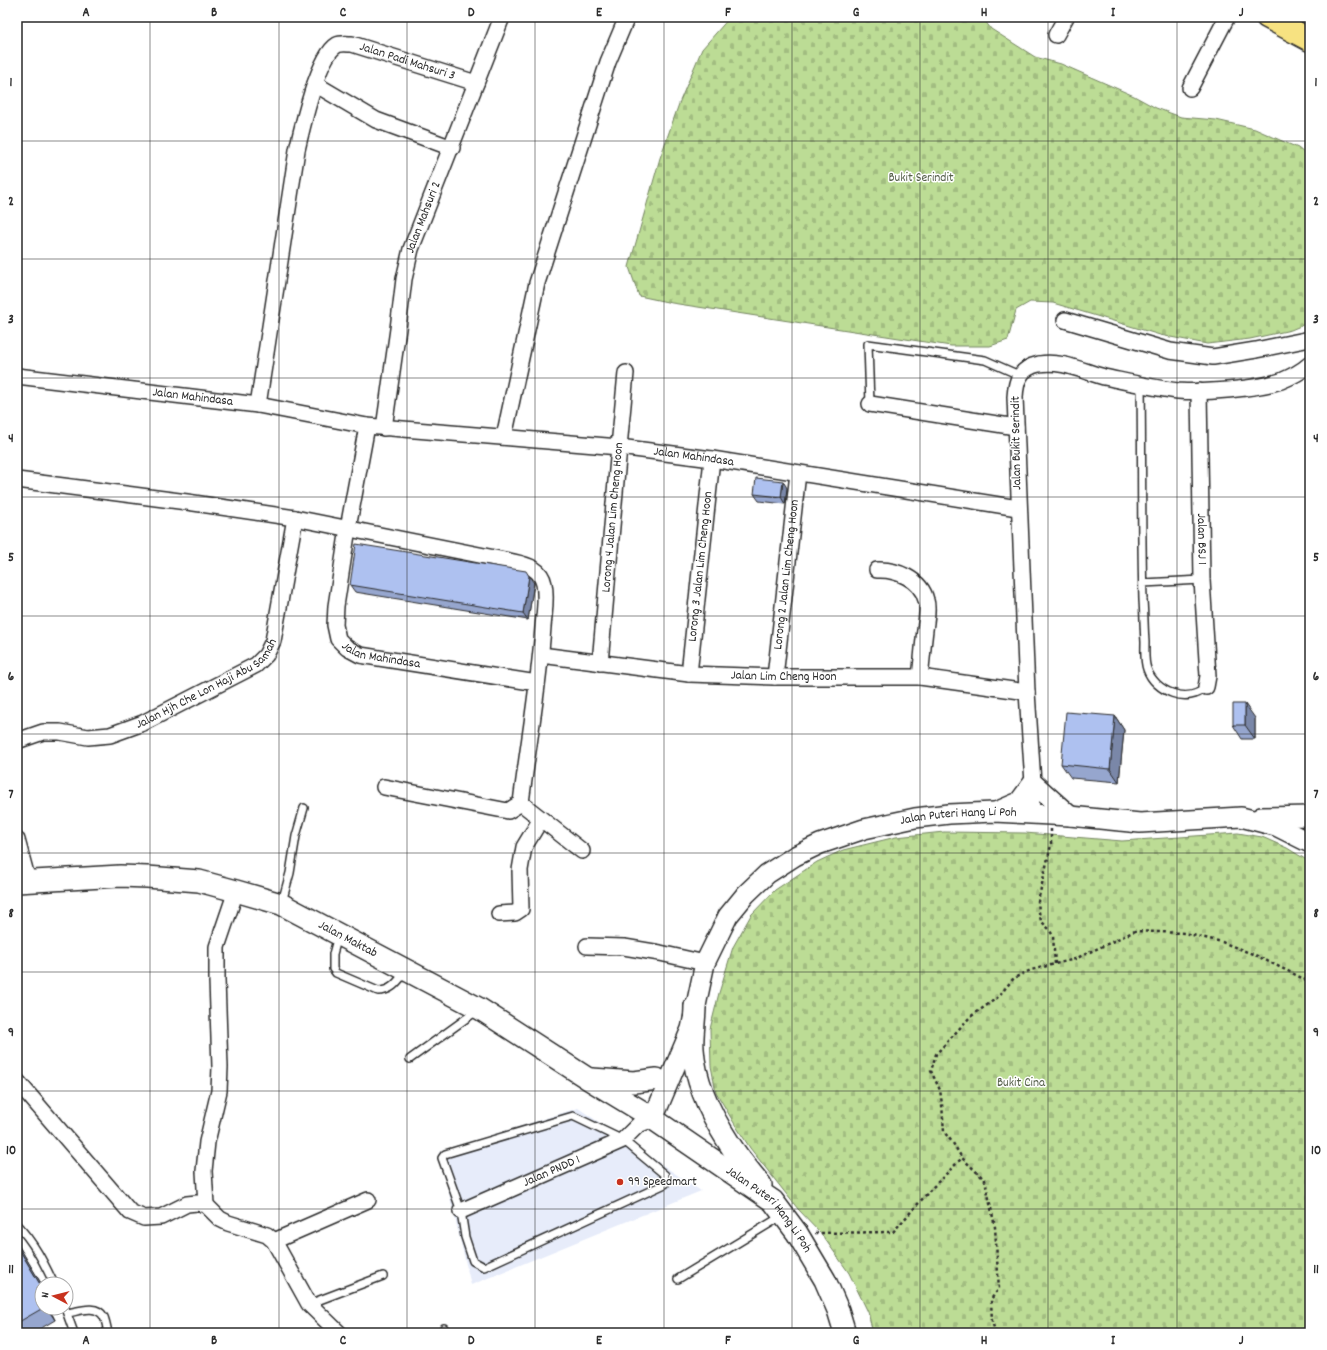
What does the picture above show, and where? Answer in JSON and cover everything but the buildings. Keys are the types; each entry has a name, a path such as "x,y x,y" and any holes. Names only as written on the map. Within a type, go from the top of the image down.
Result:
{"main road":[{"path":"1267,17 1301,35 1310,53"},
{"name":"Jalan Maktab","path":"23,881 120,876 199,881 281,904 480,1009 587,1078 645,1119"},
{"path":"695,1006 693,1049 702,1092 729,1144 779,1208"},
{"path":"587,1078 634,1082 657,1079"},
{"name":"Jalan Puteri Hang Li Poh","path":"645,1119 779,1208 797,1233 825,1280 838,1310 845,1333"}],"street":[{"path":"504,437 537,283 608,62 627,17"},
{"path":"1056,35 1066,17"},
{"path":"1190,88 1227,17"},
{"name":"Jalan Mahsuri 2","path":"384,428 404,279 411,249 452,148 498,18"},
{"name":"Jalan Padi Mahsuri 3","path":"315,84 328,52 338,44 352,44 476,83"},
{"path":"258,405 297,150 304,117 315,84 376,120 452,148"},
{"path":"1065,320 1170,351 1213,356 1256,350 1310,339"},
{"path":"1019,375 1026,369 1037,364 1064,364 1102,376 1141,385 1179,391 1215,391 1271,384 1304,369 1310,364"},
{"name":"Lorong 4 Jalan Lim Cheng Hoon","path":"600,662 626,374"},
{"name":"Jalan Bukit Serindit","path":"1019,375 1015,397 1018,508 1033,783 1031,813"},
{"name":"Jalan Mahindasa","path":"17,376 258,405 366,426 619,447 712,459 1018,508"},
{"name":"Jalan BSJ 1","path":"1199,391 1202,580 1208,676 1206,687"},
{"path":"870,404 1016,427"},
{"name":"Jalan Mahindasa","path":"366,426 336,606 335,625 338,639 347,648 360,655 537,683"},
{"name":"Lorong 3 Jalan Lim Cheng Hoon","path":"689,674 712,459"},
{"name":"Lorong 2 Jalan Lim Cheng Hoon","path":"775,677 798,473"},
{"path":"17,480 187,502 294,518 528,565 539,572 544,584 545,597 541,656 520,803"},
{"name":"Jalan Hjh Che Lon Haji Abu Samah","path":"17,741 43,732 60,732 88,737 110,735 143,723 256,665 266,655 273,641 294,518"},
{"path":"877,570 885,569 894,571 907,577 919,586 926,599 927,614 920,677"},
{"name":"Jalan Lim Cheng Hoon","path":"541,656 689,674 775,677 920,677 1027,692"},
{"path":"994,812 1019,802 1033,783 1070,816"},
{"path":"384,787 508,810 520,803"},
{"path":"520,803 582,850"},
{"name":"Jalan Puteri Hang Li Poh","path":"645,1119 691,1029 705,963 728,916 746,894 767,874 795,856 820,844 864,829 915,818 948,814 994,812 1031,813 1140,823 1241,817 1276,826 1310,843"},
{"path":"1241,817 1310,816"},
{"path":"499,914 515,913 521,909 520,870 524,847 541,819"},
{"path":"17,842 23,881"},
{"path":"206,1205 204,1171 207,1142 219,1091 220,1067 217,947 236,891"},
{"path":"587,946 624,947 705,963"},
{"name":"Jalan Puteri Hang Li Poh","path":"645,1119 657,1079 682,1026 695,1006"},
{"path":"17,1081 130,1212 144,1218 161,1217 187,1204 197,1203 206,1205 220,1219 228,1223 266,1235 274,1241 309,1304 339,1333"},
{"name":"Jalan PNDD 1","path":"461,1211 623,1140 645,1119"},
{"path":"274,1241 368,1200"}],"lane":[{"path":"870,404 868,344 985,360 1019,375"},
{"path":"1141,385 1143,583 1147,669 1153,681 1162,688 1175,694 1191,694 1200,692 1206,687"},
{"path":"1143,583 1202,580"},
{"path":"281,904 290,872 296,836 304,808"},
{"path":"339,934 333,954 333,969 336,973 378,991 385,991 393,987 407,970"},
{"path":"410,1059 480,1009"},
{"path":"573,1116 623,1140 665,1176 665,1184 484,1267 473,1261 465,1237 461,1211 442,1158 445,1154 573,1116"},
{"path":"678,1279 779,1208"},
{"path":"17,1225 26,1234 50,1276"},
{"path":"309,1304 383,1276"},
{"path":"74,1310 95,1310 103,1316 108,1333"},
{"path":"68,1316 74,1333"}],"path":[{"path":"1050,815 1052,824 1051,845 1038,901 1038,912 1041,921 1049,929 1053,936 1055,964"},
{"path":"996,1333 992,1322 991,1299 999,1289 995,1227 985,1180 962,1158 944,1132 940,1090 931,1071 936,1054 970,1017 997,998 1014,978 1031,970 1075,959 1135,931 1184,933 1222,942 1248,952 1310,983"},
{"path":"797,1233 893,1232 933,1186 962,1158"}],"shaded area":[{"path":"578,1108 701,1191 471,1285 439,1152"}],"green space":[{"name":"Bukit Serindit","path":"730,17 982,17 991,29 1035,57 1061,64 1134,96 1156,108 1181,117 1216,120 1255,129 1298,148 1310,158 1310,322 1291,330 1250,339 1207,344 1160,335 1053,303 1030,302 1016,310 1008,340 990,346 951,346 672,303 639,296 629,267 660,158 680,101 702,49"},
{"name":"Bukit Cina","path":"944,832 1025,833 1122,841 1238,833 1262,837 1287,848 1310,862 1310,1333 873,1333 868,1312 849,1273 820,1232 798,1209 750,1148 716,1092 711,1066 710,1029 733,947 751,915 775,890 817,862 843,850 896,837"}],"place":[{"name":"99 Speedmart","path":"620,1182"}]}
